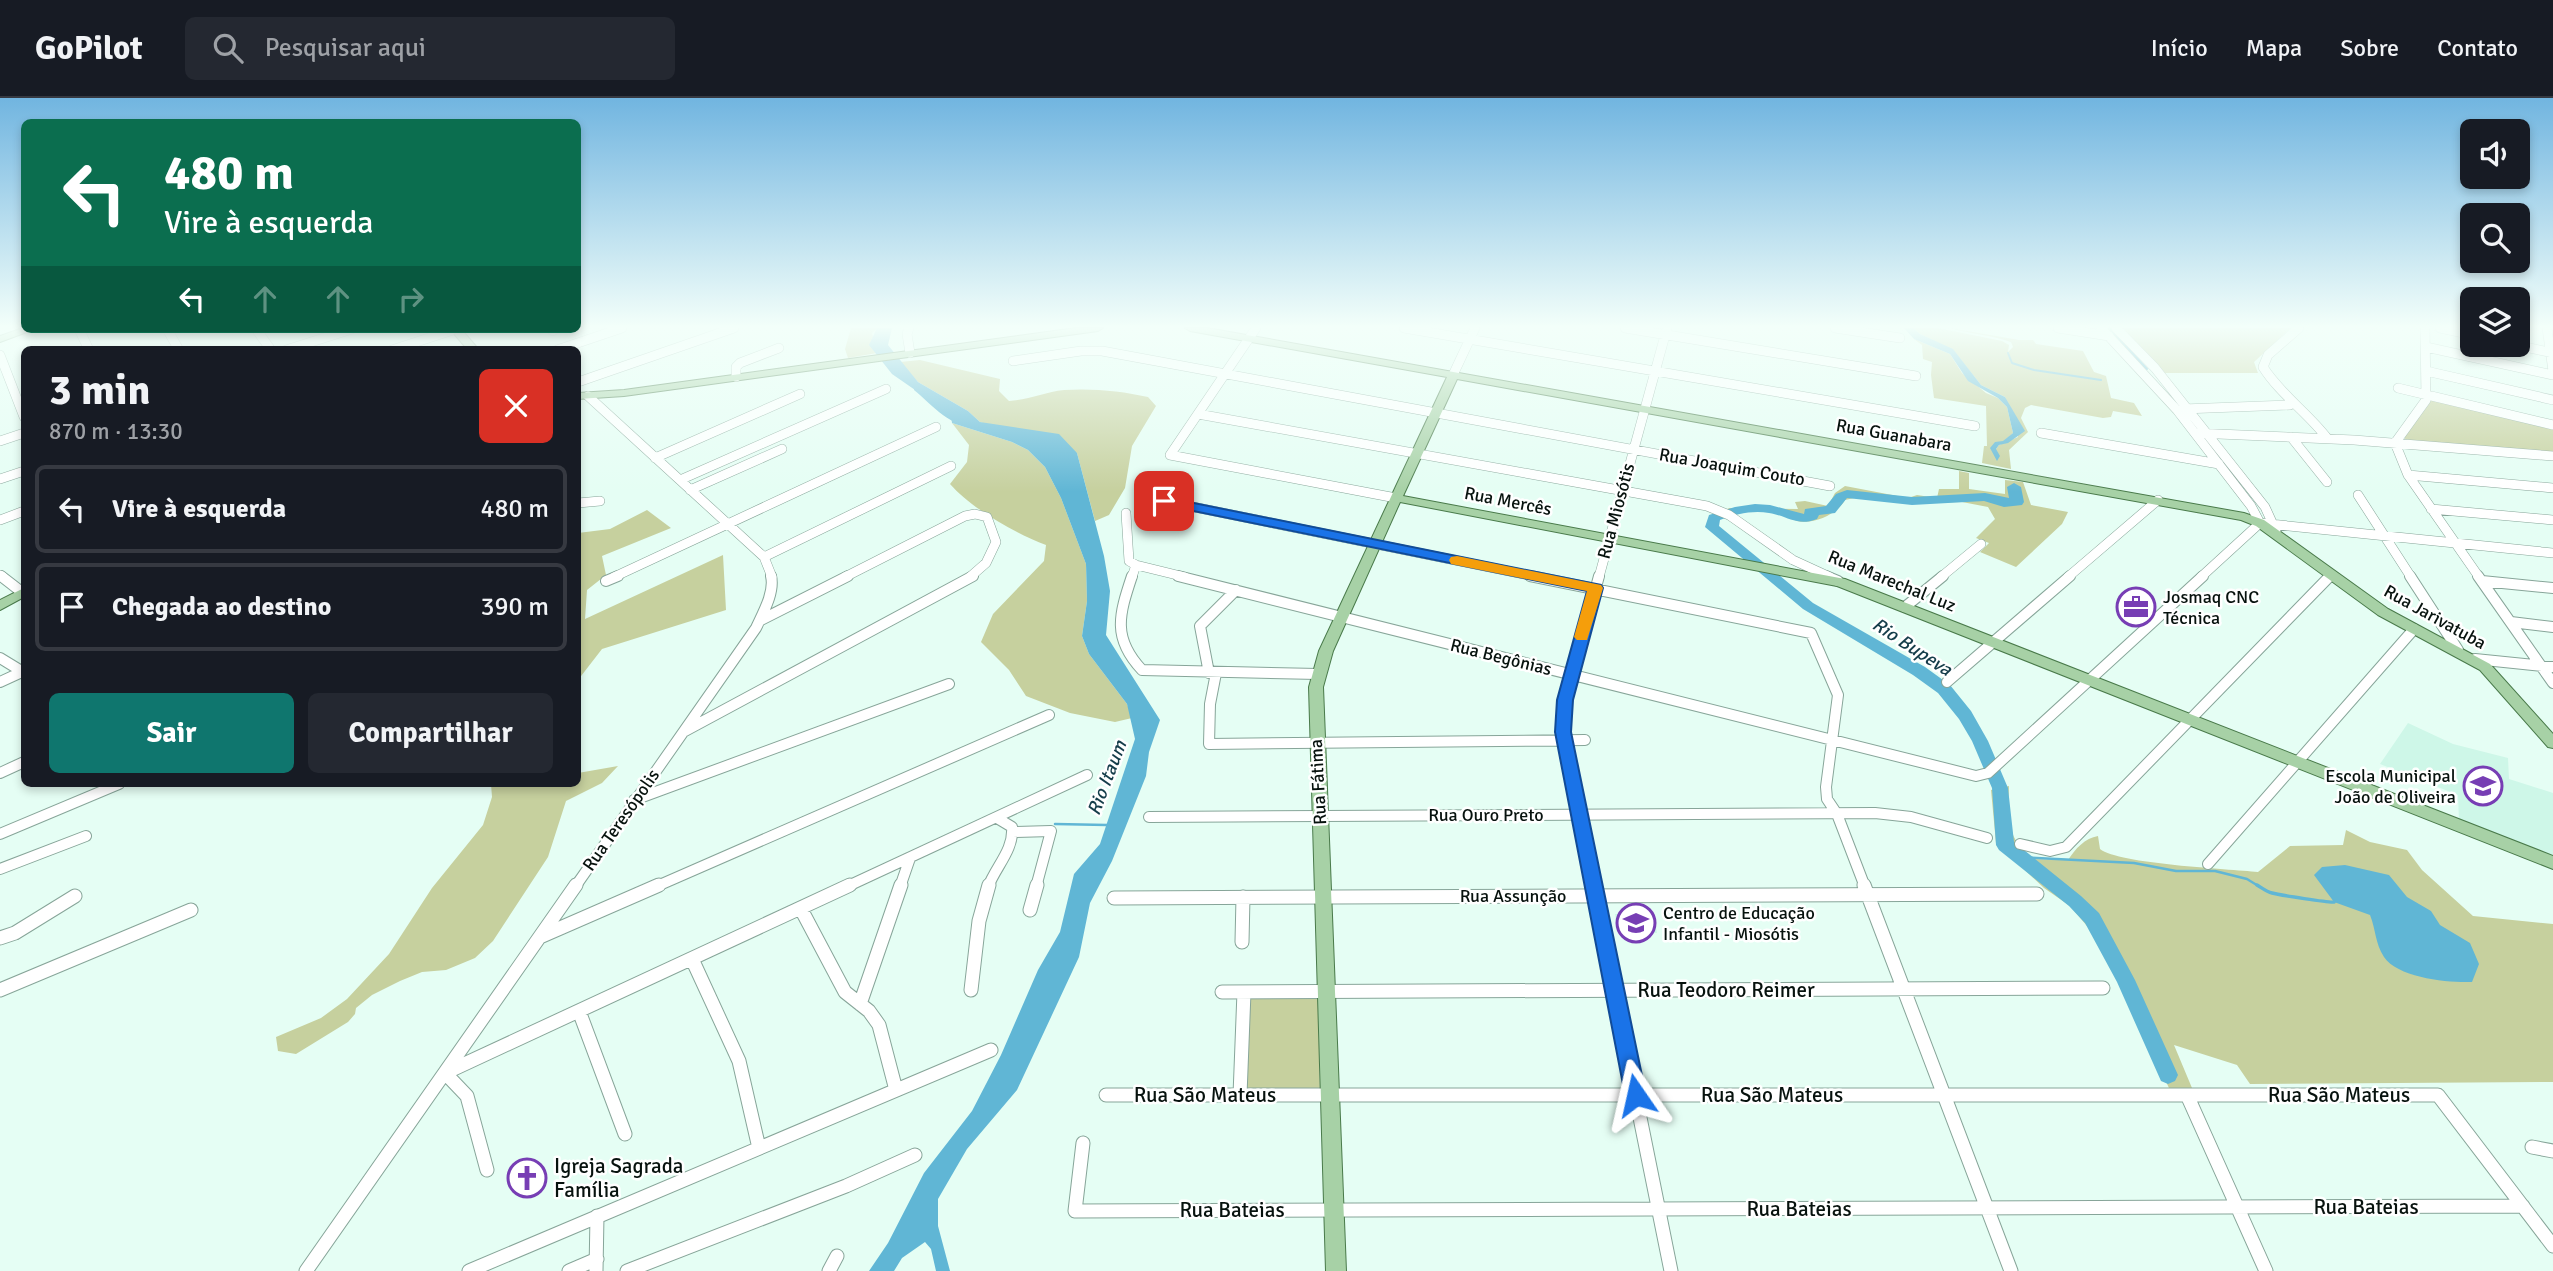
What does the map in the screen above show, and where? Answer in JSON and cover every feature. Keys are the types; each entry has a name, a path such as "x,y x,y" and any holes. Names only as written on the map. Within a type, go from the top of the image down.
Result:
{"main road":[{"path":"583,396 690,383"},
{"name":"Rua Fátima","path":"1336,1271 1314,713 1318,674 1450,383"},
{"name":"Rua Guanabara","path":"1497,383 2234,514 2267,525"},
{"name":"Rua Mercês","path":"1396,498 1840,582"},
{"path":"2234,514 2251,506"},
{"name":"Rua Jarivatuba","path":"2267,525 2282,541 2330,576 2414,629 2475,659 2502,683 2553,743"},
{"name":"Rua Marechal Luz","path":"1840,582 2553,863"},
{"path":"0,606 21,595"}],"street":[{"path":"11,383 21,408"},
{"path":"1198,414 1219,383"},
{"name":"Rua Joaquim Couto","path":"1272,383 1830,486"},
{"name":"Rua Miosótis","path":"1652,383 1563,710 1564,741 1671,1271"},
{"path":"1723,383 1975,426"},
{"name":"Rua Jarivatuba","path":"2156,383 2207,434 2266,507 2267,525"},
{"name":"Rua Jarivatuba","path":"2164,383 2195,433 2267,525"},
{"path":"2274,383 2310,416 2328,438"},
{"path":"2395,443 2426,400 2426,383"},
{"path":"2477,383 2553,400"},
{"path":"2398,388 2553,425"},
{"path":"680,480 886,389"},
{"path":"655,457 800,394"},
{"path":"583,396 655,457 764,557 951,467"},
{"path":"2182,409 2290,405"},
{"name":"Rua Marechal Luz","path":"1198,414 1622,491 1725,513 1793,560 1840,582"},
{"name":"Rua Mercês","path":"1198,414 1170,455 1396,498"},
{"path":"606,581 936,427"},
{"path":"2041,433 2219,464"},
{"path":"2195,433 2328,438 2553,456"},
{"path":"0,441 21,434"},
{"path":"2291,437 2327,482"},
{"path":"2395,443 2409,475 2431,509 2511,622 2547,667 2553,683"},
{"path":"690,489 782,449"},
{"path":"0,479 21,472"},
{"path":"2409,475 2553,488"},
{"path":"2358,495 2458,650"},
{"path":"1947,682 2158,500"},
{"path":"581,503 600,501"},
{"path":"1164,501 1811,633 1838,695 1826,794 1837,814 2011,1271"},
{"path":"2431,509 2553,520"},
{"path":"0,520 21,512"},
{"path":"1126,513 1129,561 1136,565 1128,588 1122,638 1127,654 1147,672 1318,674"},
{"path":"682,732 980,570 993,557 997,540 994,530 986,517 975,514 965,516 761,620"},
{"path":"2089,680 2267,525 2553,553"},
{"path":"1905,607 1981,544"},
{"name":"Rua Teresópolis","path":"306,1271 761,620 773,580 764,557"},
{"name":"Rua Begônias","path":"1136,565 1967,775 1984,775 1992,769 2089,680"},
{"path":"0,575 21,591"},
{"path":"2020,844 2050,851 2066,847 2330,576"},
{"path":"2482,582 2553,589"},
{"path":"1236,590 1200,626 1212,673 1209,744 1585,740"},
{"path":"2511,622 2553,627"},
{"path":"2208,864 2414,629"},
{"path":"0,658 21,670"},
{"path":"2475,659 2547,667"},
{"path":"0,682 21,673"},
{"path":"634,800 949,684"},
{"path":"542,936 1049,715"},
{"path":"0,772 21,763"},
{"path":"487,1170 467,1096 445,1073 1087,775"},
{"path":"0,834 112,787"},
{"name":"Rua Ouro Preto","path":"1149,817 1875,813 1911,817 1987,838"},
{"path":"971,990 983,904 993,876 1011,844 1013,832 1006,822 997,818"},
{"path":"1013,832 1051,831 1030,910"},
{"path":"0,869 86,836"},
{"path":"860,1004 910,858"},
{"name":"Rua Assunção","path":"1114,898 2037,894"},
{"path":"0,938 15,933 75,896"},
{"path":"1242,897 1242,942"},
{"path":"802,909 845,992 869,1011 879,1025 896,1090"},
{"path":"0,990 191,910"},
{"path":"692,959 739,1060 759,1148"},
{"name":"Rua Teodoro Reimer","path":"1222,992 2104,988"},
{"path":"1240,1095 1244,992"},
{"path":"579,1011 625,1134"},
{"path":"469,1271 991,1050"},
{"name":"Rua São Mateus","path":"1106,1095 2438,1096 2523,1206"},
{"path":"2186,1095 2266,1271"},
{"name":"Rua Bateias","path":"1083,1143 1075,1211 2523,1206"},
{"path":"2532,1147 2553,1151"},
{"path":"627,1271 823,1195 915,1155"},
{"path":"2523,1206 2553,1246"},
{"path":"569,1271 597,1265 597,1216"},
{"path":"829,1271 837,1256"}],"shaded area":[{"path":"919,383 1000,383 999,391 1009,401 1057,391 1107,390 1148,397 1156,406 1132,446 1125,488 1109,515 1095,521 1077,453 980,422 968,411"},
{"path":"1932,383 1974,383 2007,407 2013,433 2003,442 1995,442 1996,449 2018,437 2005,397 1979,383 2108,383 2111,398 2134,403 2142,416 2113,411 2111,417 2103,418 2031,405 2025,408 2021,418 2028,432 2009,450 2011,469 1982,463 1984,446 1987,446 1986,406 1934,398"},
{"path":"2431,400 2553,427 2553,453 2406,440 2404,437"},
{"path":"952,423 1012,442 1028,450 1045,467 1061,498 1086,564 1087,601 1082,636 1089,654 1127,704 1132,718 1115,722 1070,713 1026,696 1009,670 981,642 993,614 1044,561 1046,545 995,519 950,484 967,462 969,445"},
{"path":"1959,471 1969,473 1969,489 2005,494 2005,480 2023,482 2031,505 2068,512 2062,524 2016,567 1980,552 1989,543 1976,538 1995,519 1988,507 1962,502 1906,503 1859,497 1845,500 1837,510 1824,517 1804,522 1775,512 1743,512 1727,508 1798,509 1795,502 1805,501 1828,506 1835,493 1845,486 1908,498 1917,495 1937,498 1939,489 1959,489"},
{"path":"647,510 671,528 602,556 606,575 587,590 585,619 723,555 726,610 602,649 581,676 581,533 610,529"},
{"name":"Escola Municipal João de Oliveira","path":"2408,723 2453,744 2508,758 2509,779 2553,793 2553,858 2459,821 2458,795 2380,764"},
{"path":"618,766 602,783 566,801 548,857 493,941 475,958 446,970 422,972 400,981 372,995 356,1008 355,1014 348,1022 296,1054 278,1051 276,1037 321,1018 347,999 389,954 432,888 483,825 492,797 491,787 581,787 581,772"},
{"path":"2009,786 2010,826 2017,842 2031,859 2068,860 2081,845 2098,836 2100,849 2128,858 2258,872 2290,846 2343,845 2346,830 2370,842 2407,850 2422,870 2473,916 2553,924 2553,1082 2250,1084 2237,1065 2174,1045 2192,1088 2169,1088 2098,939 2070,906 2044,888 1996,843 1991,790"},
{"name":"Centro de Educação Infantil - Miosótis","path":"1615,914 1654,915 1657,933 1618,932"},
{"path":"1318,998 1320,1092 1246,1093 1247,999"}],"water":[{"path":"905,383 919,383 968,411 980,422 1059,434 1077,453 1104,556 1110,591 1106,635 1160,720 1149,752 1146,776 1112,861 1090,903 1079,957 1017,1090 967,1149 938,1199 938,1226 950,1271 936,1271 931,1249 925,1242 902,1258 894,1271 869,1271 888,1243 924,1173 972,1111 1001,1055 1038,970 1060,932 1074,874 1100,844 1135,739 1127,704 1089,654 1082,636 1087,601 1086,564 1061,498 1045,467 1028,450 1012,442 952,423 950,408"},
{"path":"1971,383 1979,383 2005,397 2025,431 2008,443 1999,445 1996,449 2000,456 1997,461 1990,448 1995,442 2003,441 2013,433 2007,407 1998,398"},
{"path":"2345,865 2389,875 2407,897 2431,911 2440,925 2470,943 2479,964 2472,982 2425,978 2400,970 2391,964 2379,947 2370,915 2334,902 2314,875 2322,867"}],"waterway":[{"name":"Rio Itaum","path":"918,387 958,419 968,423"},
{"name":"Rio Bupeva","path":"1847,494 1912,501 1985,497 2004,503 2017,502 2014,487"},
{"name":"Rio Bupeva","path":"1841,497 1830,510 1810,512 1812,516 1806,518 1796,518 1770,509 1748,509 1714,518 1712,527 1808,606 1919,671 1944,689 1965,715 1980,741 2000,788 2005,845 2092,918 2125,980 2168,1075"},
{"path":"1055,824 1107,825"},
{"path":"2020,857 2134,863 2176,871 2215,871 2247,879 2260,887"},
{"path":"2257,885 2277,894 2334,902"}],"slow traffic":[{"path":"1457,560 1595,588 1582,637"}],"place":[{"name":"Josmaq CNC Técnica","path":"2136,607"},
{"name":"Escola Municipal João de Oliveira","path":"2483,786"},
{"name":"Centro de Educação Infantil - Miosótis","path":"1636,923"},
{"name":"Igreja Sagrada Família","path":"527,1178"}],"route":[{"path":"1164,501 1595,588 1565,700 1562,722 1636,1095"}]}
